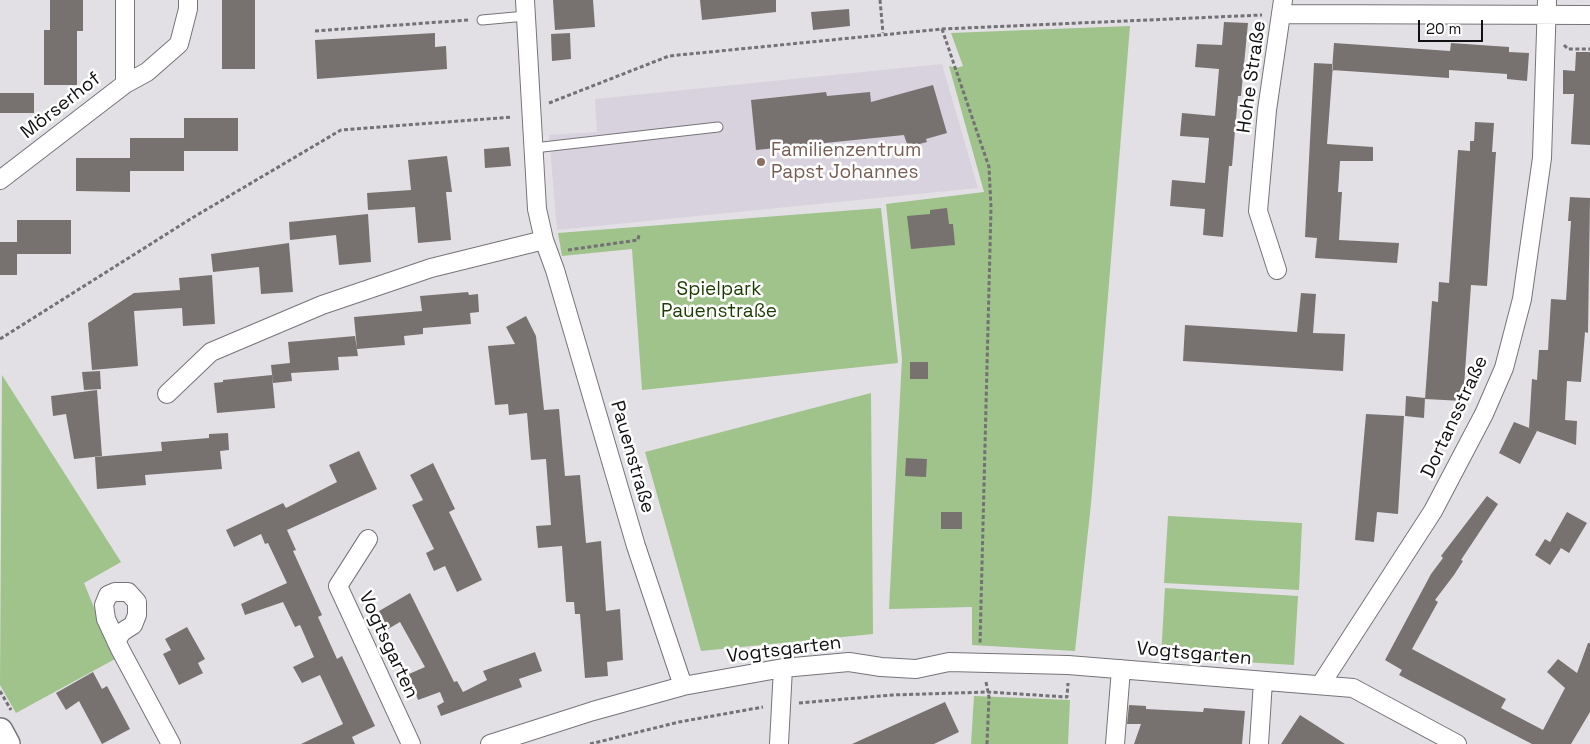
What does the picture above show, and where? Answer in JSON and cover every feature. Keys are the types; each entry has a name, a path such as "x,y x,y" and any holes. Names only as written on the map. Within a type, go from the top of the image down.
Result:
{"street":[{"name":"Mörserhof","path":"125,0 125,84"},
{"name":"Mörserhof","path":"0,180 125,84 147,72 179,44 188,9 188,0"},
{"name":"Hohe Straße","path":"1277,270 1258,211 1267,110 1282,7 1590,15"},
{"name":"Pauenstraße","path":"526,8 538,209 546,245 636,546 682,686"},
{"name":"Dortansstraße","path":"1321,684 1433,511 1484,414 1504,368 1522,299 1542,158 1547,14"},
{"path":"167,394 212,352 322,305 431,268 546,245"},
{"name":"Vogtsgarten","path":"368,539 338,586 410,744"},
{"path":"116,641 171,744"},
{"name":"Vogtsgarten","path":"500,742 682,686 783,668 850,662 881,668 916,669 950,662 983,662 1122,669 1352,688 1457,744"},
{"path":"779,744 783,668"},
{"name":"Vogtsgarten","path":"1115,744 1122,669"},
{"name":"Vogtsgarten","path":"1259,744 1263,681"},
{"path":"0,731 7,744"}],"lane":[{"path":"482,20 526,8"},
{"path":"534,148 718,127"}],"path":[{"path":"880,0 883,33"},
{"path":"0,339 192,218 341,130 532,113 669,56 883,33 1282,7"},
{"path":"1547,14 1568,49 1590,49"},
{"path":"315,31 482,20"},
{"path":"942,29 989,167 991,208 980,644 988,692 987,744"},
{"path":"546,245 638,240 639,234"},
{"path":"590,744 679,722 781,705 892,695 988,692 1067,696 1068,666"}],"shaded area":[{"name":"Familienzentrum Papst Johannes","path":"942,64 978,188 557,230 549,135 597,132 595,99"}],"green space":[{"path":"1130,26 1091,504 1075,651 972,645 972,607 889,609 902,358 886,204 984,192 949,66 956,68 963,66 951,33"},
{"name":"Spielpark Pauenstraße","path":"881,208 898,363 642,390 632,249 562,256 558,233"},
{"path":"2,375 121,562 84,583 115,659 16,713 0,685"},
{"path":"871,393 873,634 701,651 645,452"},
{"path":"1168,516 1302,523 1299,590 1164,583"},
{"path":"1165,588 1298,596 1294,665 1161,657"},
{"path":"974,696 1070,700 1068,744 971,744"}],"building":[{"path":"50,0 83,0 83,31 77,31 77,85 44,85 44,30 50,30"},
{"path":"222,0 255,0 255,69 222,69"},
{"path":"553,0 593,0 595,27 555,30"},
{"path":"700,0 776,0 776,12 702,20"},
{"path":"849,9 850,26 813,30 811,12"},
{"path":"1224,22 1248,23 1241,96 1238,96 1232,166 1229,166 1223,237 1203,235 1205,209 1170,206 1172,180 1205,183 1209,138 1180,136 1182,113 1215,116 1219,69 1195,67 1197,44 1222,45"},
{"path":"435,33 435,47 446,46 447,69 317,79 315,40"},
{"path":"570,33 571,59 552,61 551,34"},
{"path":"1334,43 1450,51 1451,43 1509,47 1509,52 1529,53 1527,81 1507,79 1507,74 1449,70 1449,78 1332,70"},
{"path":"1576,52 1590,52 1590,145 1571,144 1574,94 1563,94 1563,70 1575,71"},
{"path":"1314,63 1333,64 1327,144 1373,147 1373,161 1340,161 1338,192 1342,192 1339,240 1399,243 1397,263 1315,258 1317,238 1305,237"},
{"path":"933,85 947,133 926,139 927,142 908,147 904,135 756,150 751,100 826,92 827,96 870,92 871,102"},
{"path":"0,93 34,93 34,113 0,113"},
{"path":"184,118 238,118 238,151 184,151 184,171 130,171 130,138 184,138"},
{"path":"1475,122 1494,123 1492,152 1496,152 1487,286 1471,285 1463,401 1425,399 1432,301 1438,302 1439,282 1449,283 1458,150 1470,151 1470,141 1474,141"},
{"path":"509,147 511,166 485,168 484,149"},
{"path":"447,156 452,192 446,192 451,240 418,243 415,207 368,210 367,193 411,190 408,160"},
{"path":"76,158 130,158 130,192 76,191"},
{"path":"1570,197 1590,198 1588,333 1585,332 1581,382 1567,381 1565,420 1577,421 1576,445 1529,428 1532,379 1537,380 1539,350 1548,350 1551,299 1566,300 1571,221 1568,221"},
{"path":"947,208 949,224 953,224 955,245 911,249 907,216 930,214 930,210"},
{"path":"368,214 371,262 339,265 336,235 290,240 289,222"},
{"path":"17,220 71,220 71,254 17,254 17,275 0,275 0,242 17,242"},
{"path":"289,243 293,292 261,294 259,267 213,272 211,254"},
{"path":"212,275 215,324 183,326 182,308 134,311 138,366 92,370 88,323 134,293 180,290 179,278"},
{"path":"468,292 469,295 478,294 479,312 470,313 471,324 423,328 423,334 404,336 405,345 357,349 354,317 422,311 420,296"},
{"path":"1301,293 1316,294 1313,333 1345,334 1343,371 1183,361 1185,325 1297,332"},
{"path":"526,316 536,336 544,410 559,409 565,476 580,475 586,543 601,541 606,611 620,609 623,660 607,662 608,676 585,678 580,614 575,614 574,602 566,602 562,546 538,548 536,526 551,525 546,459 531,460 527,413 509,415 508,404 495,405 488,346 515,344 506,327"},
{"path":"355,336 358,356 338,357 339,370 291,373 292,381 273,383 271,365 290,363 288,342"},
{"path":"910,362 928,362 928,379 910,379"},
{"path":"100,371 101,389 84,390 82,372"},
{"path":"272,375 275,408 217,413 214,383 223,382 223,380"},
{"path":"97,390 102,456 74,459 66,414 53,416 51,396"},
{"path":"1406,396 1425,398 1424,418 1405,416"},
{"path":"1366,414 1404,416 1398,514 1377,512 1374,542 1355,540"},
{"path":"1514,422 1537,431 1520,464 1499,453"},
{"path":"228,433 229,450 220,451 222,469 145,475 146,485 97,489 95,457 162,451 161,442 209,438 209,434"},
{"path":"359,451 377,489 287,530 296,550 293,551 322,615 318,617 337,659 342,656 375,726 352,737 355,744 301,744 343,724 320,675 302,683 293,667 314,657 300,625 295,627 283,602 245,615 241,604 287,583 268,543 265,544 261,534 234,547 226,530 283,503 286,508 337,482 329,465"},
{"path":"906,458 927,459 926,477 905,476"},
{"path":"433,463 455,509 449,512 482,580 457,592 445,566 434,571 426,553 434,549 412,505 423,500 410,475"},
{"path":"1487,496 1498,504 1461,560 1463,561 1454,575 1435,600 1438,602 1412,649 1506,699 1501,708 1543,730 1565,688 1547,672 1558,659 1577,673 1588,643 1590,643 1590,712 1571,744 1532,744 1399,675 1402,670 1385,660 1431,574 1443,558 1441,556"},
{"path":"941,512 962,512 962,529 941,529"},
{"path":"1567,512 1587,523 1569,553 1561,548 1550,565 1535,555 1545,539 1550,542"},
{"path":"410,593 454,682 457,681 463,692 487,680 483,671 535,652 542,671 519,679 522,687 441,716 437,706 444,702 440,692 418,700 409,674 425,667 400,622 388,629 379,611"},
{"path":"187,627 205,659 198,663 203,673 179,685 163,654 171,650 165,639"},
{"path":"93,672 102,689 107,686 130,729 102,744 79,701 66,710 56,693"},
{"path":"945,702 959,732 934,744 852,744"},
{"path":"1129,705 1146,706 1146,709 1203,712 1204,708 1245,711 1242,744 1134,744 1141,724 1127,724"},
{"path":"1300,715 1345,744 1281,744"}],"place":[{"name":"Familienzentrum Papst Johannes","path":"761,162"}]}
